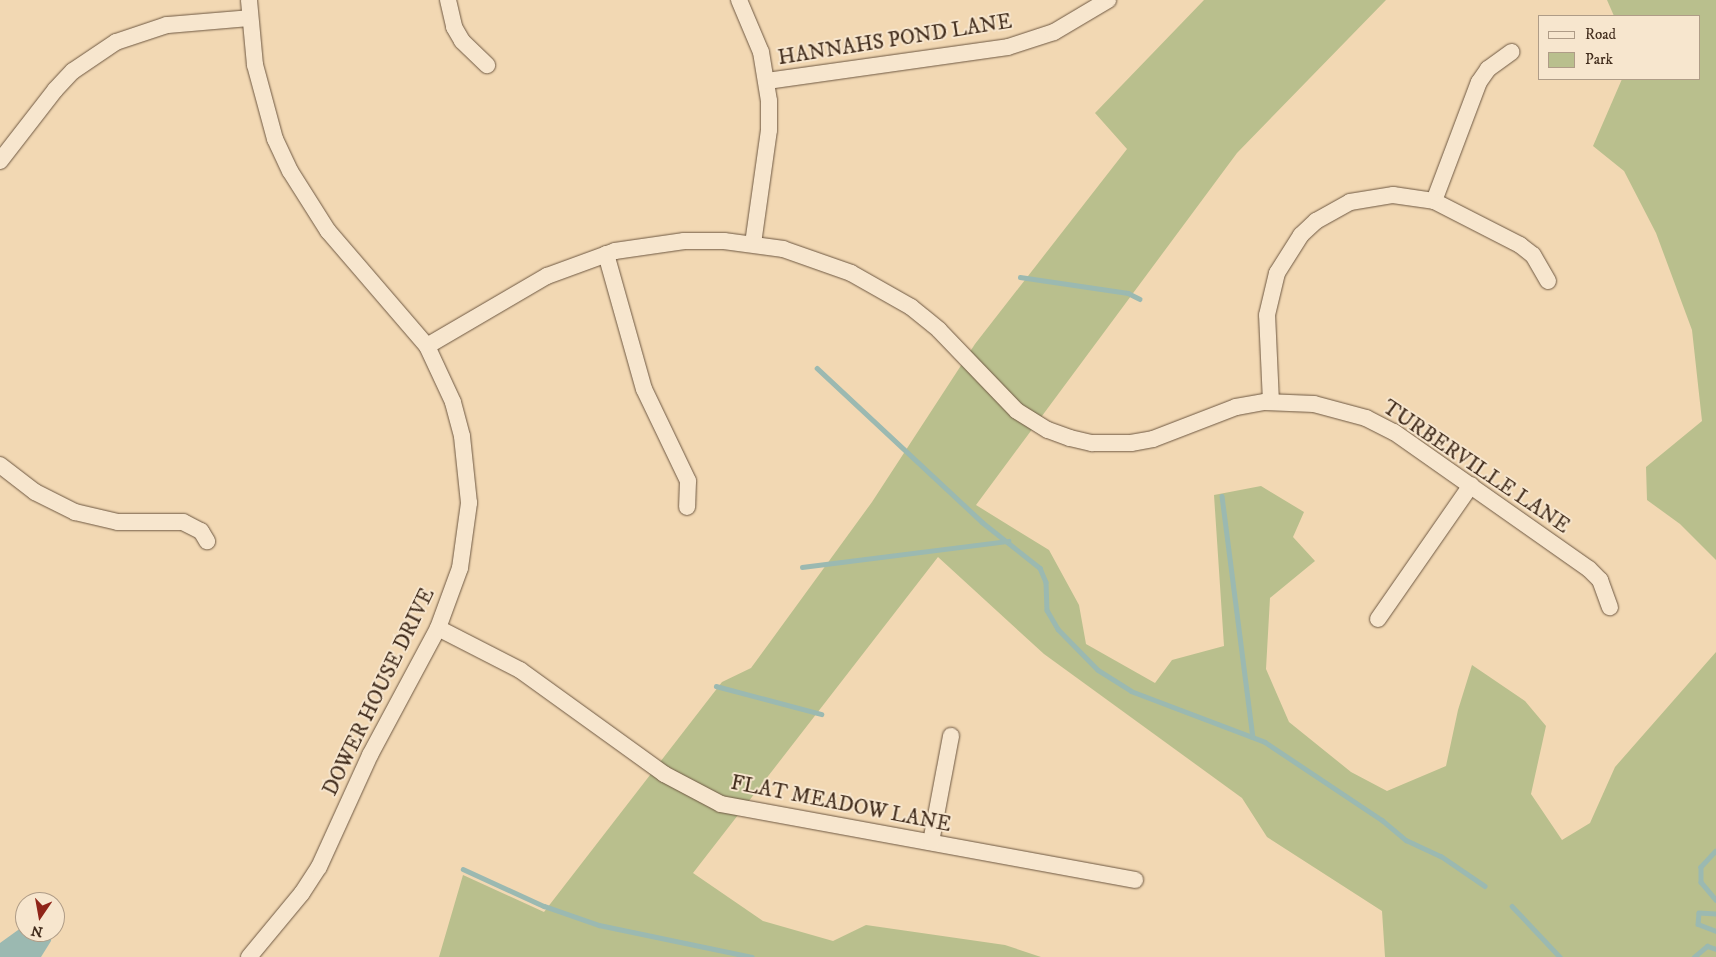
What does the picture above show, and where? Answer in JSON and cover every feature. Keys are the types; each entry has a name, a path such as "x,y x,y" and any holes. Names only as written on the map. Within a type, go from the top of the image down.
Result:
{"street":[{"name":"DOWER HOUSE DRIVE","path":"249,0 250,18 264,103 290,171 328,231 427,346 453,402 462,436 469,503 460,568 438,628 370,755 319,867 249,957"},
{"path":"448,0 454,27 462,41 488,65"},
{"path":"739,0 761,52 767,81 768,130 753,244"},
{"name":"HANNAHS POND LANE","path":"767,81 1008,46 1054,32 1108,0"},
{"path":"0,161 54,90 94,55 116,42 168,25 250,18"},
{"path":"1434,202 1479,82 1488,69 1511,52"},
{"path":"1271,402 1268,316 1270,294 1284,260 1301,235 1333,210 1372,196 1393,194 1434,202 1520,245 1533,255 1548,281"},
{"name":"TURBERVILLE LANE","path":"427,346 547,276 606,254 684,241 753,244 818,260 882,289 939,330 1017,411 1048,430 1070,438 1092,443 1131,443 1153,438 1236,407 1271,402 1314,404 1366,418 1394,432 1589,569 1600,580 1610,607"},
{"path":"606,254 644,389 688,481 687,507"},
{"path":"0,465 35,492 75,512 118,522 183,522 193,525 207,541"},
{"path":"1378,619 1471,485"},
{"name":"FLAT MEADOW LANE","path":"438,628 549,688 664,774 707,798 749,811 931,842 1135,880"},
{"path":"931,842 951,736"}],"green space":[{"path":"1204,0 1386,0 1237,153 976,505 1049,550 1079,605 1086,644 1155,683 1172,660 1224,646 1214,495 1261,486 1304,512 1293,537 1315,561 1270,598 1266,669 1289,722 1351,772 1387,791 1446,766 1458,710 1472,665 1525,701 1546,726 1531,794 1562,840 1590,823 1615,767 1716,652 1716,957 1385,957 1382,911 1267,837 1242,798 1044,654 938,557 693,873 763,921 833,941 866,925 1005,945 1041,957 439,957 463,875 544,912 722,682 751,668 872,502 975,344 1127,149 1095,113"},
{"path":"1607,0 1716,0 1716,560 1680,524 1647,500 1646,467 1702,421 1692,330 1656,233 1624,171 1593,146 1622,80 1701,80 1701,15 1614,15"}],"water":[{"path":"15,932 15,942 50,942 41,957 0,957 0,943"}],"waterway":[{"path":"1020,277 1128,293 1140,299"},
{"path":"817,368 982,522 1040,568 1046,582 1047,610 1058,629 1098,670 1131,691 1265,742 1382,820 1406,840 1441,856 1485,886"},
{"path":"1222,496 1253,737"},
{"path":"802,567 1008,541"},
{"path":"716,686 821,714"},
{"path":"1716,851 1701,867 1701,882 1716,900"},
{"path":"463,869 544,906 599,925 752,957"},
{"path":"1512,906 1560,957"},
{"path":"1716,914 1699,913 1698,924 1716,931"},
{"path":"1694,957 1707,946 1716,949"}]}
